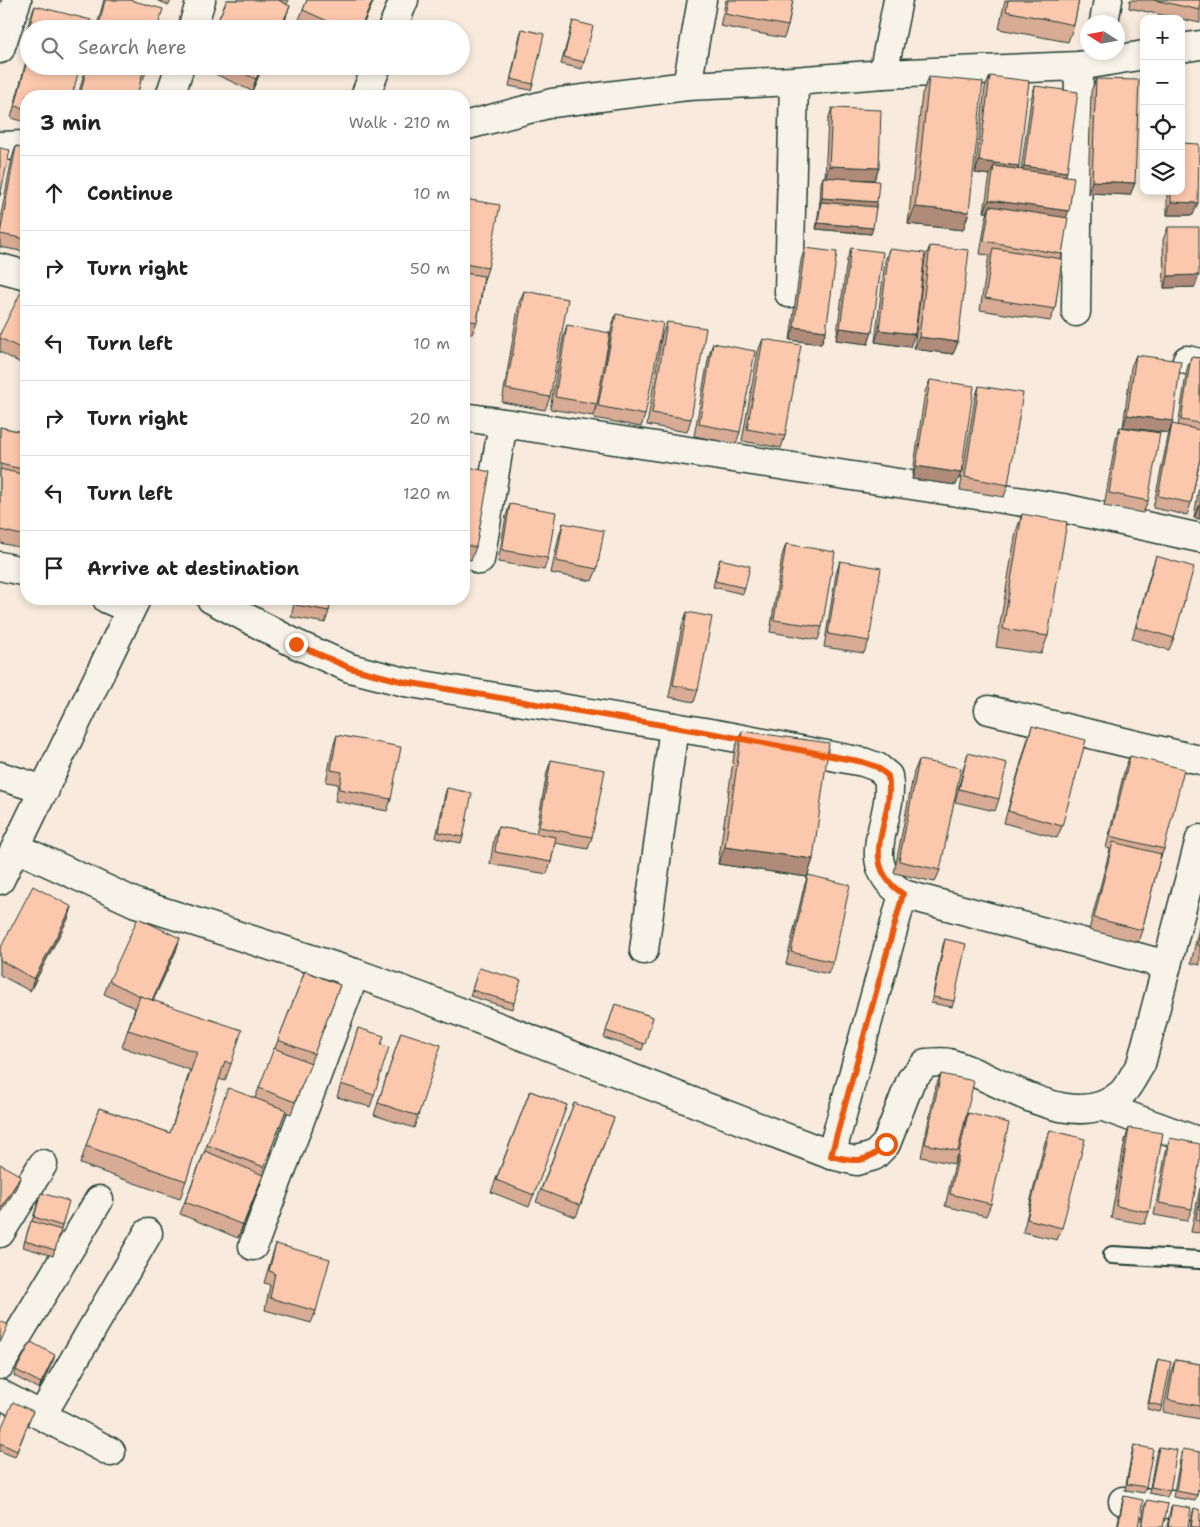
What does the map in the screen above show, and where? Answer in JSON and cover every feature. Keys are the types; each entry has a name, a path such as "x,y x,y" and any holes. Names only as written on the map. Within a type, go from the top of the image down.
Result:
{"street":[{"path":"0,49 17,0"},
{"path":"195,20 201,0"},
{"path":"396,20 404,0"},
{"path":"687,86 702,0"},
{"path":"884,74 898,0"},
{"path":"1105,15 1108,0"},
{"path":"1185,47 1200,45"},
{"path":"470,124 552,103 687,86 794,82 884,74 1092,61 1140,55"},
{"path":"1076,312 1092,61"},
{"path":"172,90 177,75"},
{"path":"367,90 373,75"},
{"path":"789,293 794,82"},
{"path":"0,146 20,145"},
{"path":"0,268 20,273"},
{"path":"470,418 1063,508 1200,538"},
{"path":"480,560 503,423"},
{"path":"0,566 20,571"},
{"path":"0,880 45,790 123,605"},
{"path":"223,605 296,644 350,668 405,682 674,727 863,762 877,767 888,776 891,788 879,844 880,871 889,884 903,894 1167,965"},
{"path":"989,710 1200,760"},
{"path":"644,950 674,727"},
{"path":"0,776 45,790"},
{"path":"17,848 136,903 355,973 831,1156 856,1161 874,1156 886,1144 910,1080 926,1063 948,1062 1050,1105 1074,1109 1101,1106 1122,1093 1141,1064 1200,839"},
{"path":"831,1156 903,894"},
{"path":"253,1246 355,973"},
{"path":"1101,1106 1200,1142"},
{"path":"0,1233 43,1164"},
{"path":"0,1365 99,1200"},
{"path":"42,1415 148,1233"},
{"path":"0,1394 110,1452"},
{"path":"1123,1501 1200,1506"}],"lane":[{"path":"1112,1255 1200,1260"}],"building":[{"path":"105,0 130,0 163,9 160,20 100,20"},
{"path":"227,0 278,0 290,6 284,20 218,20"},
{"path":"307,0 373,0 364,20 325,20 303,10"},
{"path":"728,0 793,0 788,26 725,14"},
{"path":"1008,0 1079,0 1074,25 1006,11"},
{"path":"1154,0 1200,0 1200,10"},
{"path":"35,6 91,20 31,20"},
{"path":"573,21 593,26 584,62 564,57"},
{"path":"522,29 544,34 533,84 511,79"},
{"path":"23,75 78,75 74,90 20,90 20,107 15,106"},
{"path":"85,75 142,75 138,90 81,90"},
{"path":"248,75 258,75 256,79"},
{"path":"990,76 1029,81 1019,166 979,161"},
{"path":"929,77 983,82 969,212 915,207"},
{"path":"1096,79 1139,80 1135,183 1092,181"},
{"path":"1035,86 1078,92 1067,172 1024,166"},
{"path":"832,108 881,110 879,168 829,166"},
{"path":"1185,143 1199,144 1198,203 1171,202 1171,195 1185,195"},
{"path":"16,146 20,147 20,238 0,234"},
{"path":"0,148 10,150 0,196"},
{"path":"994,166 1074,177 1069,211 989,200"},
{"path":"823,177 879,181 877,202 822,198"},
{"path":"470,200 500,205 488,268 470,265"},
{"path":"821,202 876,207 873,228 818,223"},
{"path":"990,206 1068,218 1062,254 984,241"},
{"path":"1168,227 1199,227 1199,275 1168,276"},
{"path":"930,246 969,250 958,342 919,337"},
{"path":"805,248 837,252 826,331 794,327"},
{"path":"851,248 883,252 872,332 840,328"},
{"path":"993,248 1062,259 1055,309 985,298"},
{"path":"889,249 925,253 915,334 879,330"},
{"path":"470,274 484,276 477,322 470,321"},
{"path":"524,291 568,299 550,397 506,389"},
{"path":"20,294 20,348 0,338 0,334"},
{"path":"616,314 663,323 645,415 598,406"},
{"path":"667,322 706,328 691,419 652,413"},
{"path":"567,325 610,333 597,404 555,397"},
{"path":"763,339 801,345 785,436 747,429"},
{"path":"713,343 755,351 740,432 699,424"},
{"path":"1136,355 1181,361 1173,421 1127,415"},
{"path":"1191,357 1200,358 1200,423 1181,420"},
{"path":"930,380 974,386 961,473 916,466"},
{"path":"979,386 1023,393 1008,485 965,477"},
{"path":"1172,424 1200,430 1200,458 1191,503 1158,496"},
{"path":"0,427 20,432 20,469 0,464"},
{"path":"1120,427 1160,433 1148,501 1109,493"},
{"path":"470,467 490,472 476,547 470,546"},
{"path":"0,469 20,474 20,535 0,530"},
{"path":"510,504 556,512 548,558 502,550"},
{"path":"1022,514 1067,522 1048,636 1003,629"},
{"path":"563,523 604,531 597,569 556,561"},
{"path":"786,544 835,552 822,627 774,620"},
{"path":"1156,556 1194,567 1174,638 1136,627"},
{"path":"720,559 750,566 745,588 715,581"},
{"path":"840,561 881,568 869,641 828,634"},
{"path":"296,605 330,605 329,611"},
{"path":"687,612 712,617 698,690 673,685"},
{"path":"1032,726 1086,740 1062,826 1008,811"},
{"path":"742,731 829,743 813,859 725,847"},
{"path":"337,735 401,747 391,799 339,789 342,772 331,770"},
{"path":"968,753 1007,763 999,799 959,789"},
{"path":"1130,756 1184,769 1164,849 1110,836"},
{"path":"551,760 605,770 592,837 539,827"},
{"path":"919,760 961,768 940,870 899,861"},
{"path":"447,788 472,793 463,837 439,832"},
{"path":"498,827 556,837 551,862 495,852"},
{"path":"1113,842 1161,854 1142,930 1094,918"},
{"path":"808,875 850,885 833,962 791,952"},
{"path":"33,886 72,907 34,979 0,960 0,949"},
{"path":"138,918 180,938 152,1000 109,981"},
{"path":"1200,933 1200,946 1197,945"},
{"path":"945,939 966,944 954,1001 933,997"},
{"path":"479,968 521,980 514,1003 472,990"},
{"path":"305,971 340,985 314,1054 278,1040"},
{"path":"140,996 242,1030 231,1064 225,1061 186,1181 86,1146 99,1108 170,1133 197,1052 128,1030"},
{"path":"615,1004 653,1017 645,1044 606,1031"},
{"path":"358,1028 384,1036 381,1045 389,1047 374,1095 341,1084"},
{"path":"401,1032 441,1045 418,1116 378,1103"},
{"path":"274,1048 311,1063 295,1102 259,1088"},
{"path":"941,1074 974,1081 958,1151 925,1144"},
{"path":"228,1088 286,1110 264,1167 207,1145"},
{"path":"530,1091 567,1105 534,1195 496,1180"},
{"path":"574,1103 614,1118 580,1205 541,1190"},
{"path":"968,1113 1009,1123 991,1204 950,1194"},
{"path":"1129,1128 1163,1133 1149,1212 1116,1206"},
{"path":"1050,1130 1085,1139 1062,1228 1027,1219"},
{"path":"1170,1138 1200,1144 1200,1159 1192,1209 1159,1203"},
{"path":"205,1151 263,1175 243,1225 185,1202"},
{"path":"0,1164 21,1176 0,1210"},
{"path":"41,1193 69,1201 62,1226 34,1217"},
{"path":"1200,1198 1200,1220 1196,1219"},
{"path":"31,1221 61,1230 55,1250 25,1241"},
{"path":"276,1244 330,1259 316,1311 270,1298 275,1273 269,1271"},
{"path":"0,1321 8,1325 0,1343"},
{"path":"31,1342 55,1355 41,1383 16,1370"},
{"path":"1158,1359 1171,1362 1162,1406 1149,1403"},
{"path":"1175,1360 1200,1364 1200,1406 1168,1400"},
{"path":"13,1402 33,1411 17,1451 0,1443 0,1431"},
{"path":"1134,1445 1153,1449 1146,1487 1127,1484"},
{"path":"1159,1447 1177,1450 1170,1491 1151,1487"},
{"path":"1183,1449 1200,1452 1200,1480 1197,1495 1176,1491"},
{"path":"1124,1496 1143,1500 1138,1527 1118,1527"},
{"path":"1147,1500 1168,1504 1163,1527 1142,1527"},
{"path":"1172,1505 1191,1508 1188,1527 1168,1527"},
{"path":"1194,1508 1200,1510 1200,1527 1191,1527"}],"route":[{"path":"296,644 350,668 405,682 716,734 863,762 877,767 888,776 891,788 879,844 880,871 889,884 903,894 831,1156 856,1161 874,1156 886,1144"}]}
